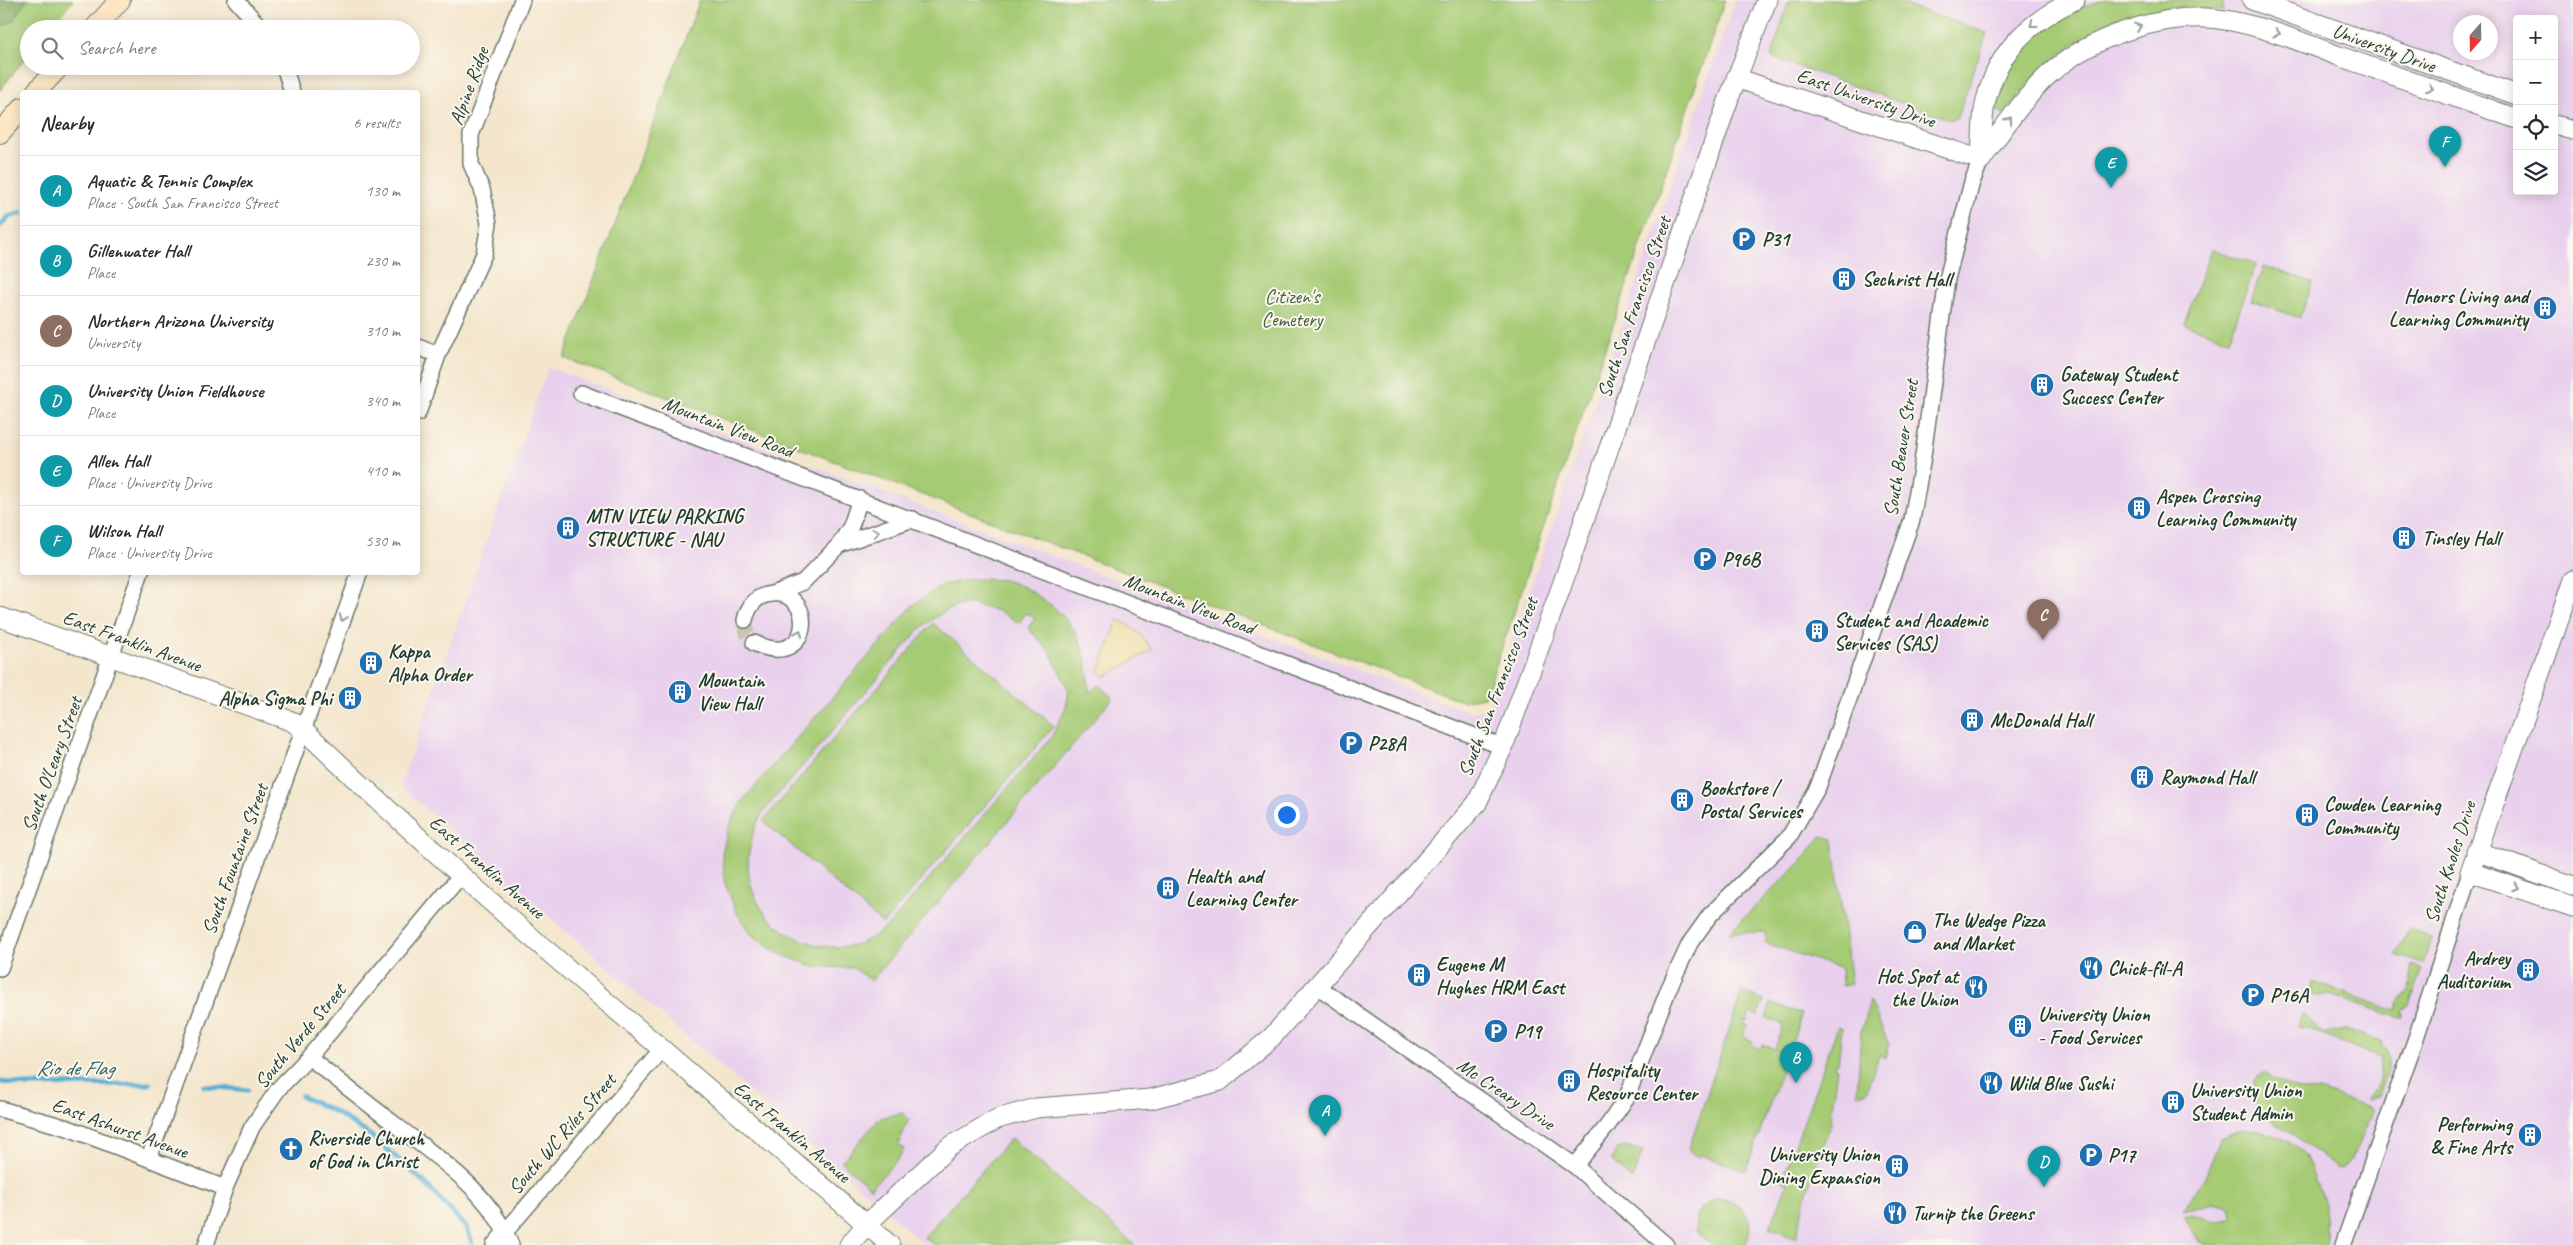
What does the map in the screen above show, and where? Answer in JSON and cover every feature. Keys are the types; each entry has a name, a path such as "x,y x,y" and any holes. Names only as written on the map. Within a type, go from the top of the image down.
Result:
{"main road":[{"path":"102,20 120,0"},
{"path":"38,90 52,75"},
{"path":"0,133 20,110"}],"street":[{"path":"236,0 254,20"},
{"name":"Alpine Ridge","path":"438,355 484,254 489,223 482,189 470,164 471,135 522,0"},
{"name":"South San Francisco Street","path":"849,1245 867,1224 949,1146 997,1119 1036,1108 1151,1099 1220,1081 1272,1037 1477,803 1503,747 1562,585 1736,78 1767,0"},
{"path":"1981,160 1984,109 2004,56 2019,35 2048,12 2075,0"},
{"name":"University Drive","path":"2252,0 2513,94"},
{"name":"University Drive","path":"1981,160 2012,114 2042,81 2076,54 2146,24 2186,17 2230,20 2284,35 2513,118"},
{"path":"287,75 291,90"},
{"name":"East University Drive","path":"1736,78 1981,160"},
{"name":"South Beaver Street","path":"1575,1166 1608,1125 1627,1097 1669,988 1690,943 1710,915 1789,837 1818,786 1912,520 1922,464 1947,279 1972,182 1981,160"},
{"path":"420,348 438,355 420,407"},
{"name":"Mountain View Road","path":"581,393 1503,747"},
{"path":"745,620 748,610 755,601 764,595 775,593 803,582 838,545 851,526 860,499"},
{"path":"838,545 913,520"},
{"name":"South O'Leary Street","path":"0,968 140,575"},
{"name":"South Fountaine Street","path":"149,1158 359,575"},
{"name":"South Knoles Drive","path":"2343,1245 2416,1038 2476,852 2573,580"},
{"path":"754,644 770,651 789,647 802,632 803,582"},
{"path":"775,593 792,600 802,613"},
{"name":"East Franklin Avenue","path":"0,617 291,721 303,729 382,806 661,1050 890,1245"},
{"path":"2476,852 2573,886"},
{"path":"2470,872 2573,907"},
{"name":"South Verde Street","path":"206,1245 225,1188 252,1127 279,1088 309,1057 462,874"},
{"name":"Mc Creary Drive","path":"1317,986 1575,1166 1666,1245"},
{"name":"South WC Riles Street","path":"494,1245 508,1238 661,1050"},
{"path":"309,1057 457,1172 480,1195 500,1220 508,1238"},
{"name":"East Ashurst Avenue","path":"0,1109 68,1128 225,1188"}],"shaded area":[{"path":"1735,0 2573,0 2573,1245 925,1245 400,786 548,367 1469,712 1488,710"}],"green space":[{"path":"0,0 73,0 56,20 20,20 20,65 0,90"},
{"path":"0,0 27,0 13,21 0,27"},
{"name":"Citizen's Cemetery","path":"700,0 1725,0 1485,697 1462,701 564,358"},
{"path":"1789,0 1892,0 1987,33 1957,118 1951,120 1771,57"},
{"path":"2106,0 2219,0 2223,1 2223,11 2185,7 2131,18 2109,26 2069,48 2052,62 2035,77 2004,114 1996,110 2013,64 2029,40 2053,21 2088,5"},
{"path":"2211,249 2256,264 2229,340 2184,324"},
{"path":"2263,266 2313,282 2300,318 2251,301"},
{"path":"972,579 1003,580 1017,584 1034,593 1062,615 1078,637 1086,662 1089,693 1098,685 1113,698 871,981 854,968 814,967 775,952 750,933 737,913 725,884 722,853 729,826 743,800 914,604 943,585","holes":["967,603 999,611 1019,623 1026,613 1035,618 1028,628 1050,652 1069,691 1066,707 1052,736 889,925 860,943 841,947 827,947 814,944 788,933 772,921 760,906 752,889 748,871 749,851 754,831 763,812 918,631 941,614"]},
{"path":"933,623 1054,726 883,924 763,821"},
{"path":"1821,836 1833,839 1851,984 1842,986 1841,969 1766,943 1765,932 1728,933 1802,861"},
{"path":"2408,929 2432,938 2423,964 2396,955"},
{"path":"2412,966 2421,969 2421,974 2409,1006 2402,1011 2403,1017 2400,1018 2330,995 2316,996 2311,992 2313,982 2396,1011 2400,1000 2409,993"},
{"path":"1742,992 1764,1000 1758,1015 1750,1012 1747,1021 1744,1020 1743,1024 1747,1025 1742,1036 1753,1041 1751,1045 1760,1049 1762,1045 1775,1049 1783,1025 1766,1018 1771,1003 1802,1014 1746,1171 1701,1155 1698,1157 1688,1150"},
{"path":"1870,1000 1889,1045 1886,1058 1879,1056 1866,1092 1857,1094 1861,1032"},
{"path":"2302,1014 2306,1016 2317,1030 2324,1033 2346,1029 2382,1042 2381,1046 2389,1056 2389,1062 2378,1096 2366,1101 2379,1082 2381,1057 2297,1026"},
{"path":"1838,1026 1842,1028 1838,1064 1835,1063 1834,1067 1837,1068 1830,1125 1807,1192 1796,1238 1770,1228 1787,1184 1782,1182"},
{"path":"2263,1072 2290,1087 2313,1091 2319,1090 2371,1108 2372,1111 2360,1144 2346,1166 2341,1169 2337,1168 2257,1108 2254,1081"},
{"path":"903,1113 909,1119 898,1145 904,1149 899,1158 871,1188 841,1162 880,1118"},
{"path":"2259,1130 2288,1142 2303,1153 2307,1159 2325,1210 2327,1226 2325,1245 2205,1245 2198,1240 2184,1216 2192,1214 2216,1222 2233,1218 2229,1207 2214,1203 2183,1210 2206,1175 2220,1139 2240,1131"},
{"path":"1011,1138 1135,1245 933,1245 924,1237"},
{"path":"1626,1146 1643,1151 1632,1180 1611,1160 1617,1149"},
{"path":"1720,1198 1736,1205 1746,1215 1750,1229 1745,1245 1711,1245 1696,1232 1696,1220 1700,1210 1708,1203"}],"sand":[{"path":"1118,620 1137,632 1152,650 1105,677 1099,671"}],"waterway":[{"name":"Rio de Flag","path":"0,226 8,217 20,214"},
{"name":"Rio de Flag","path":"0,1082 27,1085 150,1084"},
{"name":"Rio de Flag","path":"204,1086 248,1090"},
{"name":"Rio de Flag","path":"301,1096 335,1112 370,1135 398,1159 424,1182 467,1228 472,1243"}],"tunnel":[{"path":"745,620 747,633 754,643"}],"place":[{"name":"Wilson Hall","path":"2445,167"},
{"name":"Allen Hall","path":"2111,188"},
{"name":"P31","path":"1744,239"},
{"name":"Sechrist Hall","path":"1844,279"},
{"name":"Honors Living and Learning Community","path":"2545,308"},
{"name":"Gateway Student Success Center","path":"2042,385"},
{"name":"Aspen Crossing Learning Community","path":"2139,508"},
{"name":"MTN VIEW PARKING STRUCTURE - NAU","path":"568,528"},
{"name":"Tinsley Hall","path":"2404,538"},
{"name":"P96B","path":"1705,559"},
{"name":"Student and Academic Services (SAS)","path":"1817,631"},
{"name":"Northern Arizona University","path":"2043,640"},
{"name":"Kappa Alpha Order","path":"371,663"},
{"name":"Mountain View Hall","path":"680,692"},
{"name":"Alpha Sigma Phi","path":"350,698"},
{"name":"McDonald Hall","path":"1972,720"},
{"name":"P28A","path":"1351,743"},
{"name":"Raymond Hall","path":"2142,777"},
{"name":"Bookstore / Postal Services","path":"1682,800"},
{"name":"Cowden Learning Community","path":"2307,815"},
{"name":"Health and Learning Center","path":"1168,888"},
{"name":"The Wedge Pizza and Market","path":"1915,932"},
{"name":"Chick-fil-A","path":"2091,968"},
{"name":"Ardrey Auditorium","path":"2528,970"},
{"name":"Eugene M Hughes HRM East","path":"1419,975"},
{"name":"Hot Spot at the Union","path":"1976,987"},
{"name":"P16A","path":"2253,995"},
{"name":"University Union - Food Services","path":"2020,1026"},
{"name":"P19","path":"1496,1031"},
{"name":"Hospitality Resource Center","path":"1569,1081"},
{"name":"Gillenwater Hall","path":"1796,1083"},
{"name":"Wild Blue Sushi","path":"1991,1083"},
{"name":"University Union Student Admin","path":"2173,1102"},
{"name":"Performing & Fine Arts","path":"2530,1135"},
{"name":"Aquatic & Tennis Complex","path":"1325,1136"},
{"name":"Riverside Church of God in Christ","path":"291,1149"},
{"name":"P17","path":"2091,1155"},
{"name":"University Union Dining Expansion","path":"1897,1166"},
{"name":"University Union Fieldhouse","path":"2044,1187"},
{"name":"Turnip the Greens","path":"1895,1213"}]}
